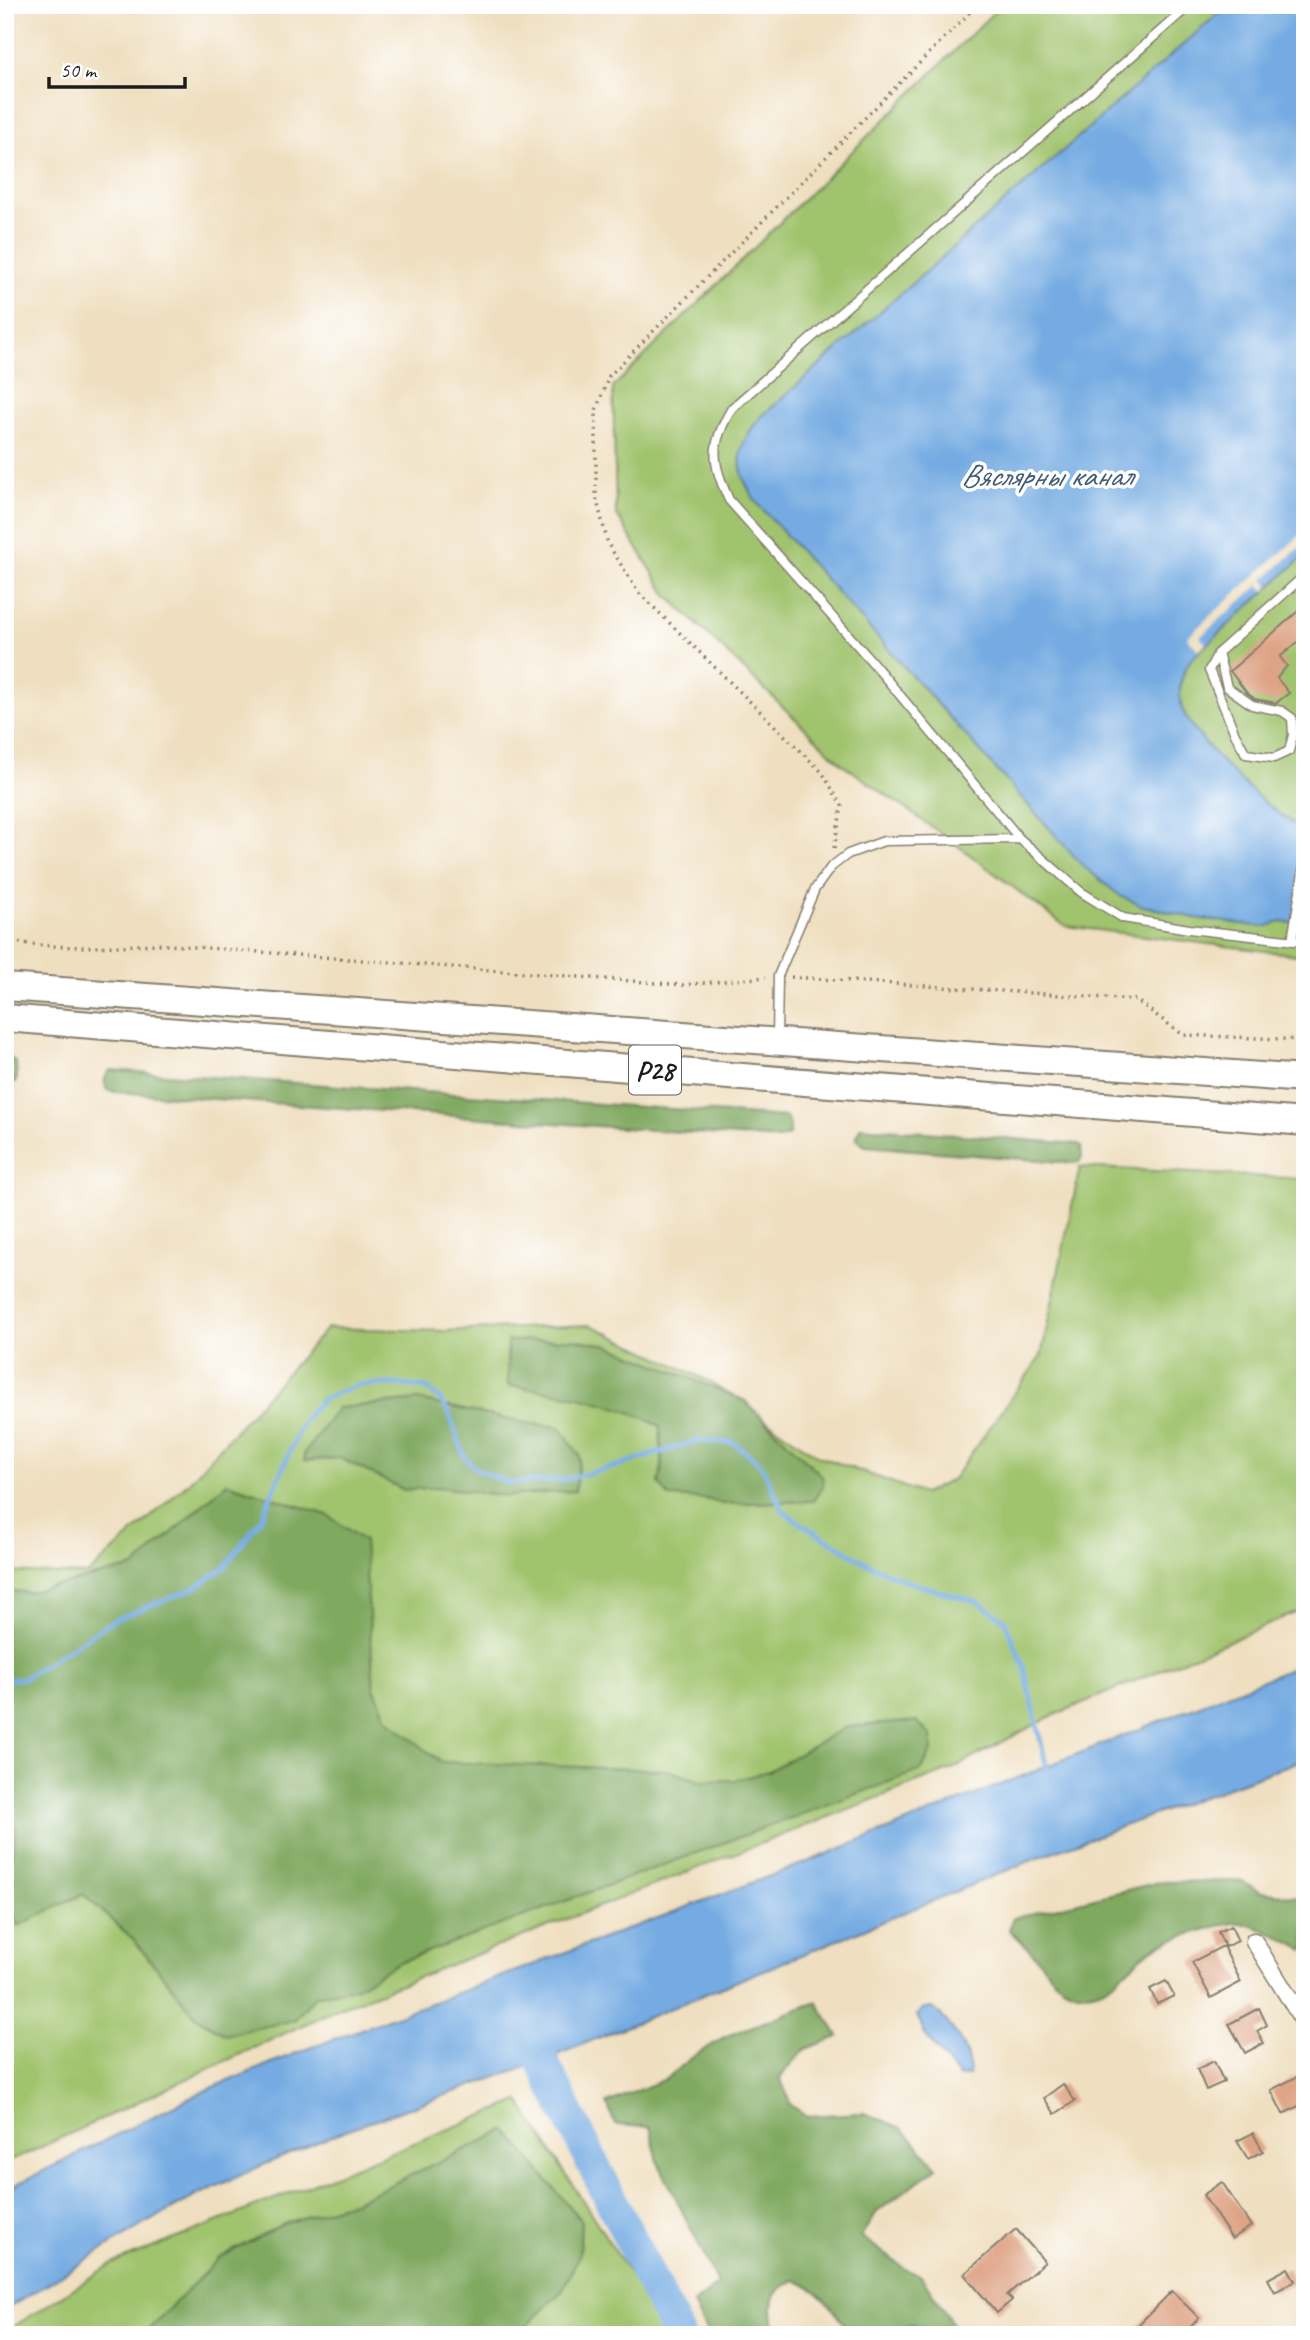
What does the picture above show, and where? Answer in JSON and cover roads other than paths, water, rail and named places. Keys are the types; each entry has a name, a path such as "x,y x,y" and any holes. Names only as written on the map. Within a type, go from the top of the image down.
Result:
{"highway":[{"path":"5,979 64,990"},
{"name":"Р28","path":"5,987 1305,1079"},
{"name":"Р28","path":"5,1018 1305,1122"}],"street":[{"path":"1254,1941 1305,2024"}],"lane":[{"path":"1190,5 732,408 718,432 715,454 720,480 729,500 873,663 1020,839 1080,892 1123,918 1189,929 1292,938 1305,942"},
{"path":"1218,653 1227,687 1252,705 1282,711 1292,718 1293,735 1289,751 1274,758 1246,754 1234,734 1209,670 1218,653 1305,575"},
{"path":"777,1041 778,976 815,890 831,867 848,854 884,841 1020,839"},
{"path":"1292,938 1305,860"}],"water":[{"name":"Вяслярны канал","path":"1228,5 1305,5 1305,555 1191,659 1180,687 1181,705 1187,719 1215,755 1274,810 1305,829 1305,923 1280,922 1264,927 1195,918 1140,905 1120,896 1083,866 757,503 744,480 740,458 746,438 762,416"},
{"path":"1305,1663 1305,1759 1042,1856 542,2061 346,2130 256,2168 146,2223 5,2310 5,2190 202,2092 286,2057 802,1864"},
{"path":"924,2008 933,2008 953,2029 967,2057 969,2075 959,2077 925,2035 917,2015"},
{"path":"913,2325 922,2328 929,2335 900,2335 905,2327"}],"waterway":[{"path":"5,1680 24,1678 114,1620 195,1588 225,1567 262,1517 301,1425 311,1411 323,1399 357,1385 392,1384 427,1388 440,1399 449,1413 465,1458 478,1470 509,1483 562,1480 700,1440 734,1443 761,1464 782,1509 795,1520 870,1565 911,1583 978,1602 1004,1619 1024,1667 1047,1769"},
{"path":"522,2021 678,2335"}]}
